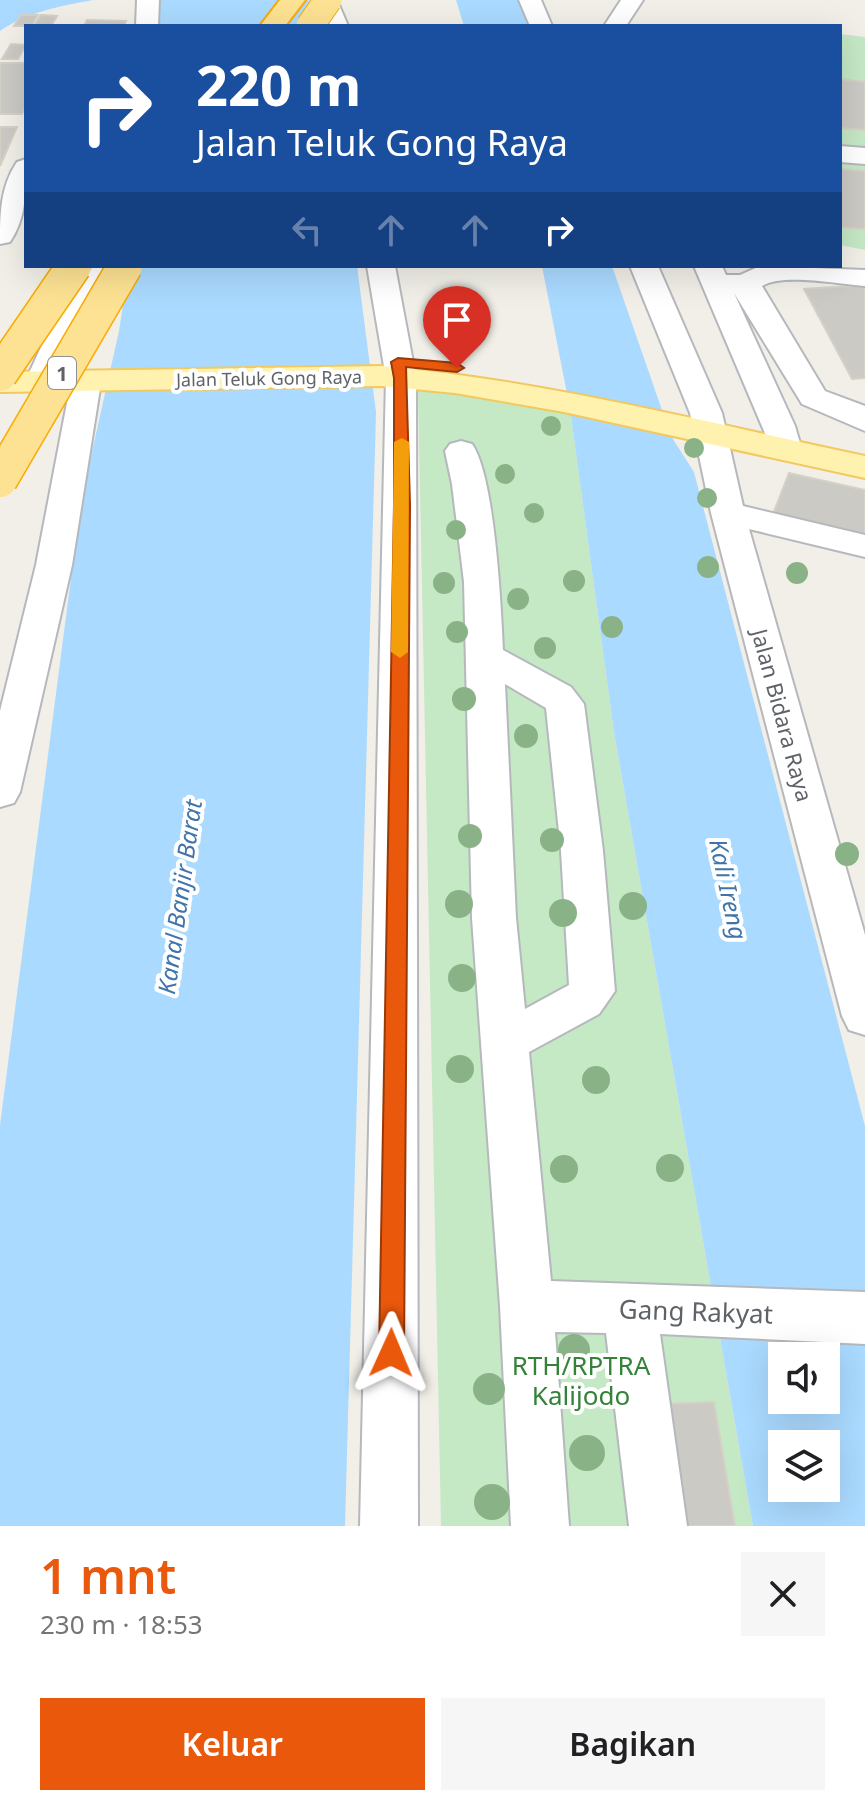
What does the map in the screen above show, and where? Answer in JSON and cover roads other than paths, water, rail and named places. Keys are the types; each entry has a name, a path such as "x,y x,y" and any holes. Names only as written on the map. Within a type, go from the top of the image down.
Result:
{"highway":[{"path":"274,24 293,0"},
{"path":"311,24 327,0"},
{"name":"1","path":"18,374 73,268"},
{"name":"1","path":"0,480 124,268"}],"main road":[{"name":"Jalan Teluk Gong Raya","path":"18,374 98,377 389,369 455,383 561,395 727,427 865,446"},
{"name":"Jalan Teluk Gong Raya","path":"727,427 865,467"}],"street":[{"path":"147,24 148,0"},
{"path":"327,0 336,24"},
{"path":"530,0 540,24"},
{"path":"616,24 632,0"},
{"path":"842,154 865,156"},
{"path":"0,236 24,172"},
{"path":"18,374 82,268"},
{"path":"18,374 61,336 106,268"},
{"path":"381,268 389,369 389,1526"},
{"path":"645,268 727,427"},
{"path":"727,427 699,276 746,284 762,274 788,272 865,278"},
{"path":"746,284 813,397 854,413 865,421"},
{"path":"0,792 98,377"},
{"path":"865,389 860,392 865,409"},
{"name":"Jalan Bidara Raya","path":"727,427 728,513 865,1016"},
{"path":"461,451 469,484 482,582 494,918 527,1306 540,1526"},
{"path":"728,513 865,546"},
{"path":"483,655 557,696 565,704 582,851 592,991 583,1001 504,1042"},
{"name":"Gang Rakyat","path":"527,1306 865,1318"},
{"path":"630,1308 658,1526"}],"water":[{"path":"0,0 93,0 33,14 0,31"},
{"path":"158,0 309,0 315,24 160,24"},
{"path":"456,0 519,0 527,24 463,24"},
{"name":"Kanal Banjir Barat","path":"129,268 357,268 376,412 345,1526 0,1526 0,1125 81,501 119,331"},
{"name":"Kali Ireng","path":"542,268 613,268 671,436 694,472 865,1126 865,1526 753,1526 614,732 570,409"}],"park label":[{"name":"RTH/RPTRA Kalijodo","path":"581,1380"}]}
